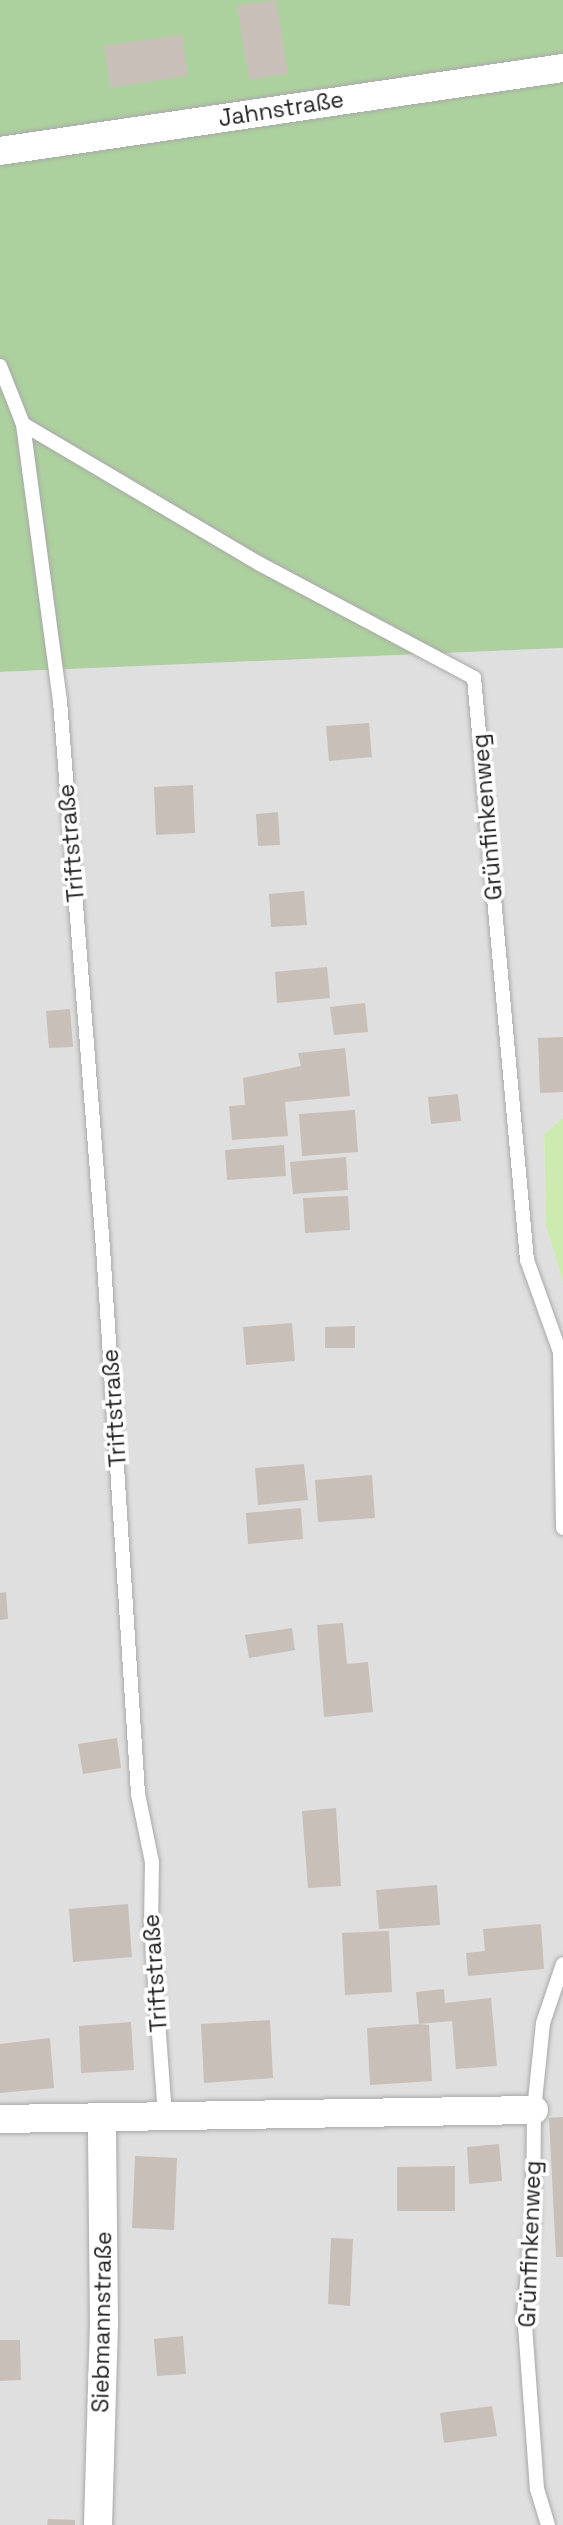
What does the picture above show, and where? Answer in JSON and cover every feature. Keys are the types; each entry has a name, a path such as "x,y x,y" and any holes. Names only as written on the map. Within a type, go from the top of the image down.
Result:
{"street":[{"name":"Jahnstraße","path":"0,151 563,68"},
{"path":"0,2119 534,2110"},
{"name":"Siebmannstraße","path":"98,2525 104,2323 102,2119"}],"lane":[{"path":"0,366 23,424"},
{"name":"Triftstraße","path":"23,424 60,701 103,1248 138,1794 152,1862 151,1925 165,2115"},
{"name":"Grünfinkenweg","path":"23,424 260,564 474,678 527,1260 560,1352 563,1528"},
{"name":"Grünfinkenweg","path":"548,2525 537,2489 524,2314 533,2223 534,2110 543,2024 563,1964"}],"shaded area":[{"path":"563,648 563,1118 544,1134 546,1226 563,1283 563,2525 0,2525 0,672"}],"green space":[{"path":"0,0 563,0 563,648 0,672"},
{"path":"563,1118 563,1283 546,1226 544,1134"}],"building":[{"path":"276,0 288,74 249,80 237,6"},
{"path":"182,35 188,76 110,88 104,46"},
{"path":"369,723 372,757 329,761 326,726"},
{"path":"193,785 195,833 156,835 154,787"},
{"path":"278,812 280,845 258,846 256,814"},
{"path":"304,891 307,925 271,927 269,894"},
{"path":"327,967 330,998 277,1003 275,972"},
{"path":"365,1003 368,1032 334,1035 330,1007"},
{"path":"70,1009 73,1047 49,1048 46,1011"},
{"path":"563,1037 563,1092 540,1093 538,1038"},
{"path":"345,1048 350,1096 285,1102 288,1136 232,1140 229,1106 245,1105 243,1078 301,1066 298,1053"},
{"path":"458,1094 461,1121 431,1124 428,1097"},
{"path":"355,1110 358,1152 302,1156 299,1114"},
{"path":"284,1145 286,1176 227,1180 225,1150"},
{"path":"346,1157 348,1190 293,1194 290,1162"},
{"path":"348,1196 350,1230 305,1233 303,1198"},
{"path":"292,1323 295,1361 246,1365 243,1327"},
{"path":"355,1326 355,1348 325,1348 325,1327"},
{"path":"304,1464 308,1500 258,1505 255,1468"},
{"path":"372,1475 375,1518 318,1522 315,1480"},
{"path":"301,1508 303,1539 248,1544 246,1513"},
{"path":"6,1592 8,1619 0,1620 0,1593"},
{"path":"343,1623 347,1664 368,1662 373,1712 324,1717 317,1625"},
{"path":"292,1628 295,1650 249,1658 245,1635"},
{"path":"117,1738 121,1768 83,1774 78,1744"},
{"path":"336,1808 341,1886 308,1888 302,1811"},
{"path":"437,1885 440,1925 379,1929 376,1890"},
{"path":"128,1904 132,1957 73,1962 69,1909"},
{"path":"541,1924 544,1969 468,1976 466,1953 485,1951 483,1929"},
{"path":"389,1931 392,1992 345,1995 342,1933"},
{"path":"444,1989 445,2003 491,1998 497,2066 456,2069 452,2021 419,2024 416,1992"},
{"path":"270,2020 273,2078 204,2083 201,2024"},
{"path":"131,2022 134,2070 81,2073 79,2026"},
{"path":"429,2025 432,2081 370,2085 367,2028"},
{"path":"50,2038 54,2088 0,2093 0,2044"},
{"path":"563,2117 563,2257 556,2257 549,2118"},
{"path":"499,2144 502,2181 469,2184 467,2147"},
{"path":"135,2156 177,2158 174,2230 132,2228"},
{"path":"455,2166 455,2211 397,2211 397,2167"},
{"path":"331,2238 353,2239 350,2306 328,2304"},
{"path":"183,2336 186,2374 157,2376 154,2339"},
{"path":"0,2340 20,2340 21,2380 0,2381"},
{"path":"492,2406 497,2436 444,2443 440,2413"},
{"path":"48,2519 75,2520 75,2525 47,2525"}]}
